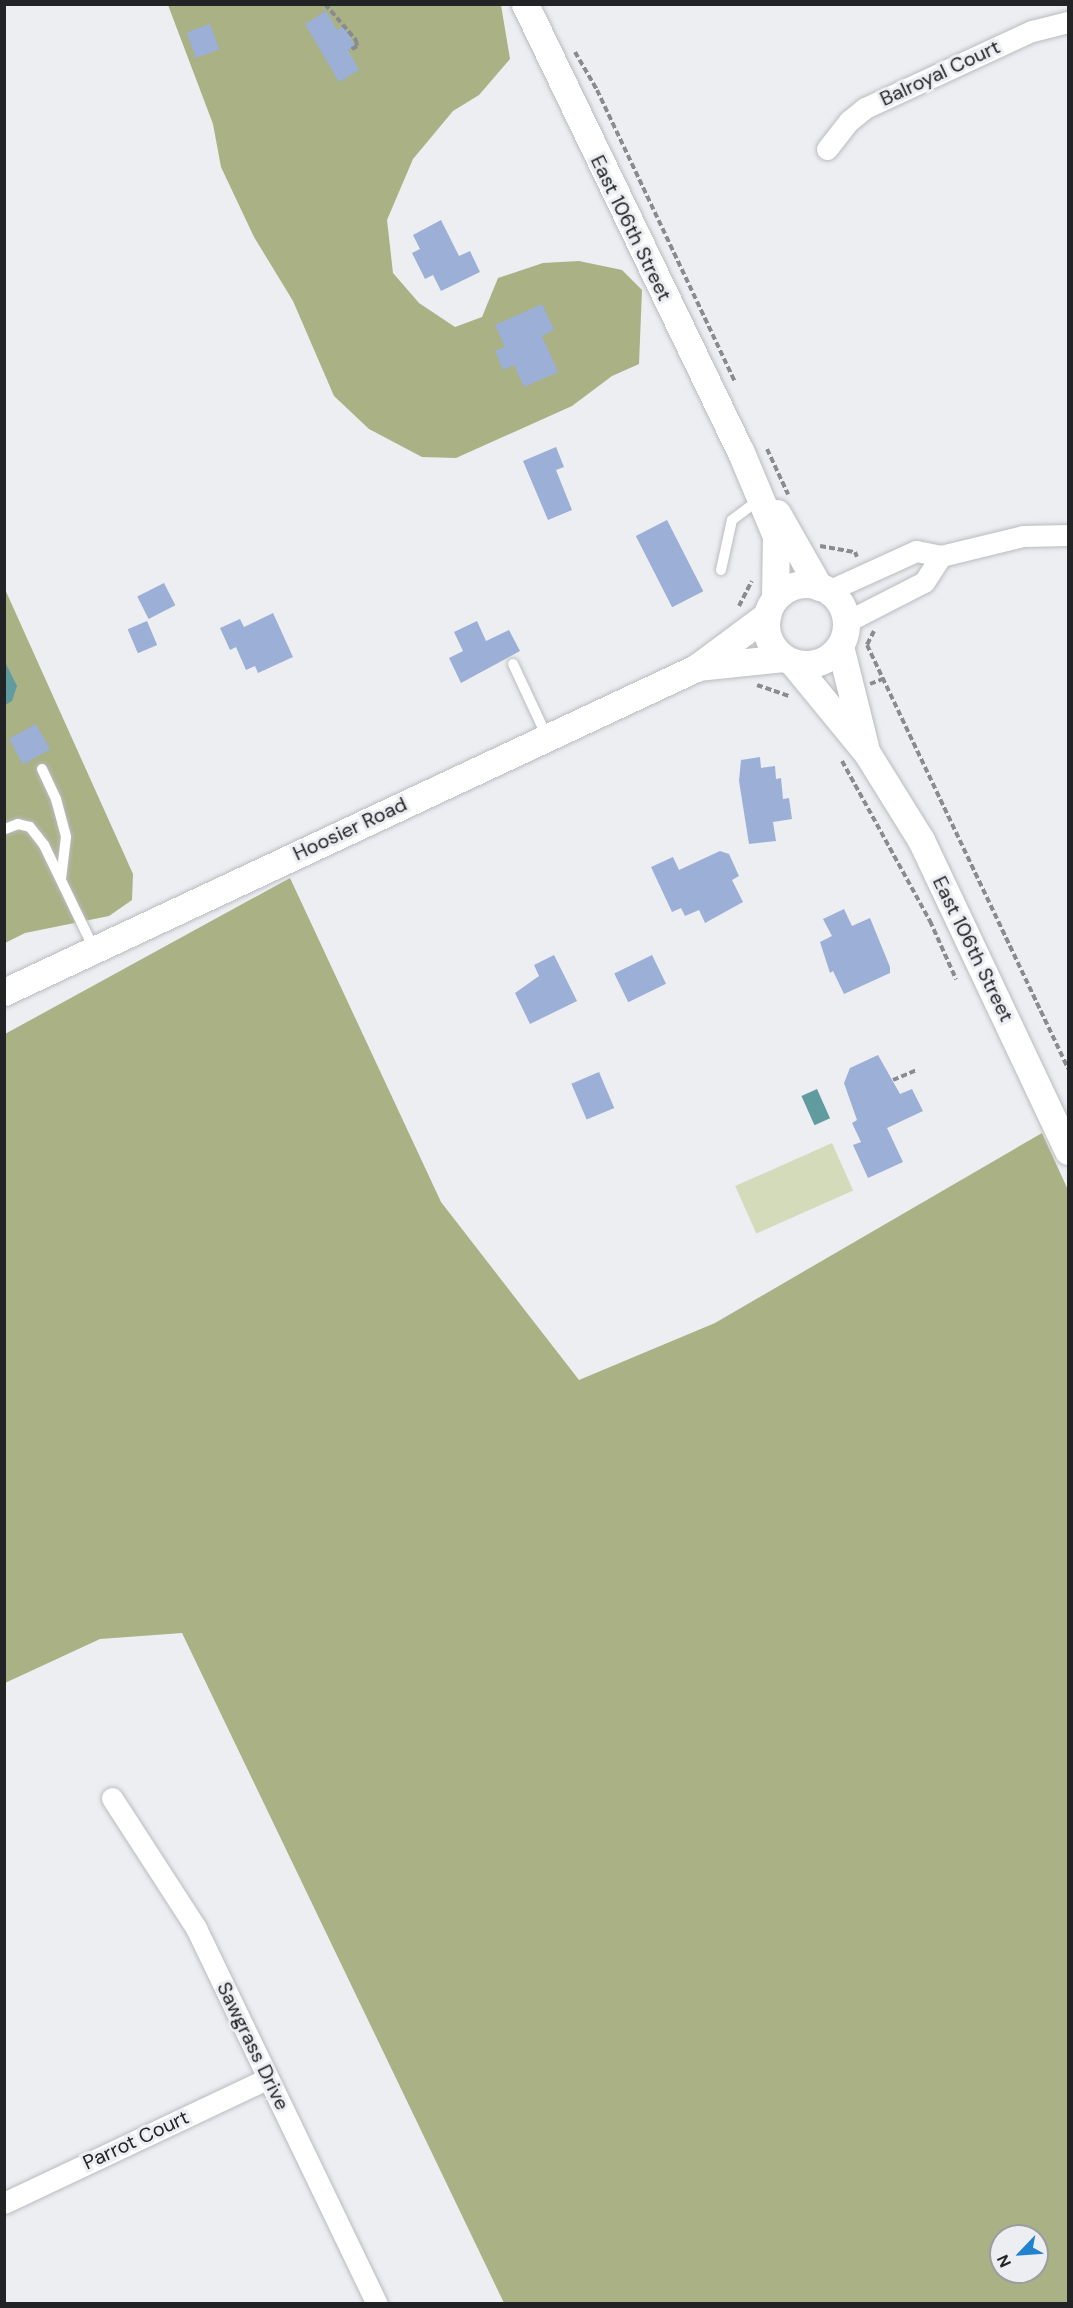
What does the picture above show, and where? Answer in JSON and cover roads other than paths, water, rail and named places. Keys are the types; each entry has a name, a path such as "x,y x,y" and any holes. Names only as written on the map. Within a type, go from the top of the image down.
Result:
{"street":[{"name":"East 106th Street","path":"525,4 824,589"},
{"name":"Balroyal Court","path":"828,148 849,121 865,108 1032,31 1068,22"},
{"name":"East 106th Street","path":"752,447 760,499 776,536 771,606"},
{"path":"824,589 916,551 941,556 1023,536 1068,534"},
{"path":"843,634 840,603 824,589 798,584 771,606 766,635 788,661 814,664 843,634 924,582 941,556"},
{"name":"Hoosier Road","path":"4,992 696,668 771,606"},
{"name":"East 106th Street","path":"843,634 867,753"},
{"name":"East 106th Street","path":"788,661 867,753 921,840 1068,1151"},
{"name":"Hoosier Road","path":"696,668 788,661"},
{"name":"Sawgrass Drive","path":"112,1798 196,1928 377,2304"},
{"name":"Parrot Court","path":"4,2203 268,2078"}],"lane":[{"path":"721,570 732,520 760,499"},
{"path":"513,664 547,737"},
{"path":"42,769 56,799 66,837 60,882"},
{"path":"6,829 18,824 30,828 44,845 93,949"}],"water":[{"path":"5,662 17,686 12,701 5,705"},
{"path":"817,1089 830,1118 814,1125 801,1096"}]}
